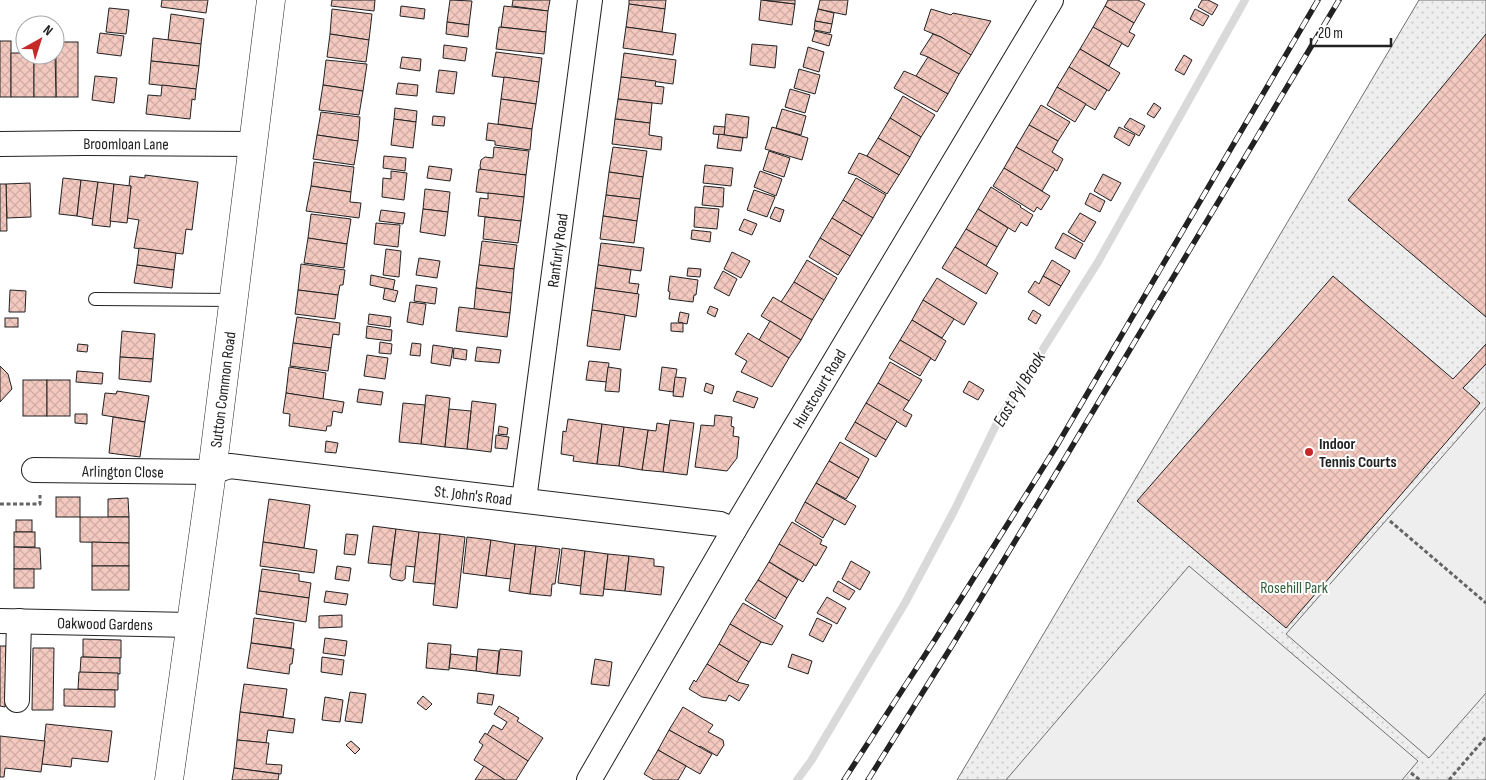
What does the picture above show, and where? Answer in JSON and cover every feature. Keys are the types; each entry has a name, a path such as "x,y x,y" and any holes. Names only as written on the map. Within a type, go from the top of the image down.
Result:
{"main road":[{"name":"Sutton Common Road","path":"169,780 212,472 271,0"}],"street":[{"name":"Ranfurly Road","path":"524,500 590,0"},
{"name":"Hurstcourt Road","path":"589,780 734,530 1051,0"},
{"name":"Broomloan Lane","path":"0,144 254,144"},
{"name":"St. John's Road","path":"212,472 230,466 720,524 734,530"},
{"name":"Arlington Close","path":"34,470 212,472"},
{"name":"Oakwood Gardens","path":"17,700 10,621 190,625"}],"lane":[{"path":"94,299 234,300"}],"path":[{"path":"1390,520 1486,602"},
{"path":"1449,780 1486,737"},
{"path":"1411,773 1420,780"}],"green space":[{"name":"Rosehill Park","path":"1419,0 1486,0 1486,780 957,780"},
{"path":"1486,407 1486,693 1429,758 1286,634"},
{"path":"1189,566 1418,761 1402,780 1006,780"}],"building":[{"path":"162,0 208,0 206,13 161,7"},
{"path":"332,0 375,0 374,11 331,6"},
{"path":"450,0 472,1 469,25 447,22"},
{"path":"513,0 550,0 548,11 512,6"},
{"path":"629,0 666,0 665,9 629,4"},
{"path":"761,0 795,4 792,25 759,20"},
{"path":"763,0 795,0 795,4"},
{"path":"820,0 848,0 846,15 818,9"},
{"path":"1108,0 1138,0 1145,4 1134,23 1105,6"},
{"path":"1202,0 1208,0 1218,5 1212,15 1198,7"},
{"path":"629,4 665,9 662,32 626,27"},
{"path":"401,6 425,9 424,19 400,16"},
{"path":"504,6 548,11 546,32 501,27"},
{"path":"1105,6 1134,23 1129,32 1135,35 1128,47 1093,27"},
{"path":"109,8 129,10 126,34 106,32"},
{"path":"332,9 372,14 369,40 330,34"},
{"path":"818,9 834,13 832,24 815,21"},
{"path":"931,9 951,15 953,13 991,21 971,55 941,37 924,30"},
{"path":"1195,9 1209,16 1203,26 1190,19"},
{"path":"171,14 204,19 201,44 168,40"},
{"path":"815,21 832,24 830,33 814,30"},
{"path":"447,22 469,25 468,37 446,34"},
{"path":"499,27 546,32 544,54 496,49"},
{"path":"626,27 676,34 673,55 623,48"},
{"path":"1093,27 1122,43 1109,66 1080,49"},
{"path":"815,31 832,35 829,46 812,41"},
{"path":"100,33 124,36 121,56 97,53"},
{"path":"330,34 369,40 366,62 327,57"},
{"path":"933,34 971,55 959,74 920,54"},
{"path":"1486,34 1486,317 1348,200"},
{"path":"153,38 201,44 199,66 151,61"},
{"path":"0,41 11,41 11,97 0,97"},
{"path":"65,42 78,42 78,97 56,97 56,65 65,65"},
{"path":"752,44 777,46 775,68 750,65"},
{"path":"444,45 467,48 465,61 443,58"},
{"path":"808,47 824,52 819,72 803,67"},
{"path":"1080,49 1120,73 1109,91 1069,67"},
{"path":"496,52 542,58 539,82 492,76"},
{"path":"11,53 15,53 15,65 34,65 34,97 11,97"},
{"path":"624,53 676,60 673,84 621,77"},
{"path":"1184,55 1192,60 1184,75 1175,70"},
{"path":"402,57 421,59 420,71 400,68"},
{"path":"928,57 959,74 948,94 916,76"},
{"path":"326,60 367,64 363,91 323,85"},
{"path":"151,61 199,66 196,89 149,84"},
{"path":"34,65 55,65 56,97 34,97"},
{"path":"1069,67 1107,90 1095,110 1057,87"},
{"path":"799,69 820,75 815,94 794,88"},
{"path":"439,70 457,72 454,94 436,92"},
{"path":"904,71 948,94 937,112 894,88"},
{"path":"95,76 117,78 114,103 92,100"},
{"path":"504,77 539,82 536,104 501,99"},
{"path":"621,77 656,81 655,86 664,87 662,104 618,99"},
{"path":"398,83 418,85 417,96 396,94"},
{"path":"162,85 196,89 195,100 192,99 190,119 146,114 148,95 161,96"},
{"path":"323,85 363,91 359,115 319,110"},
{"path":"1057,87 1086,104 1075,122 1047,105"},
{"path":"790,89 810,95 805,113 785,107"},
{"path":"903,96 935,115 921,137 890,118"},
{"path":"501,99 536,104 532,129 498,124"},
{"path":"618,99 652,103 650,123 615,119"},
{"path":"1154,103 1161,108 1154,118 1147,114"},
{"path":"1041,105 1070,122 1058,141 1029,125"},
{"path":"395,108 417,111 416,122 394,119"},
{"path":"782,109 806,116 801,135 776,128"},
{"path":"321,112 360,117 358,141 317,135"},
{"path":"726,114 749,117 747,138 724,135"},
{"path":"433,116 445,117 444,126 432,125"},
{"path":"890,118 921,137 910,157 878,138"},
{"path":"1130,118 1145,126 1139,136 1124,127"},
{"path":"394,119 416,122 413,148 391,145"},
{"path":"615,119 650,123 649,135 662,137 661,150 612,144"},
{"path":"488,123 532,129 530,150 495,145 495,141 486,140"},
{"path":"1029,125 1058,141 1052,152 1063,159 1057,171 1016,147"},
{"path":"714,126 725,127 724,135 713,134"},
{"path":"772,127 808,138 802,160 765,149"},
{"path":"1119,127 1135,135 1129,146 1114,137"},
{"path":"719,134 743,138 741,151 717,148"},
{"path":"317,135 358,141 354,165 313,159"},
{"path":"878,138 910,157 899,175 867,156"},
{"path":"494,147 529,151 526,175 481,170 481,160 485,157 493,158"},
{"path":"613,147 647,151 643,177 609,172"},
{"path":"1016,147 1055,169 1042,191 1004,168"},
{"path":"769,151 790,158 784,177 763,170"},
{"path":"859,153 899,175 887,194 857,176 848,173"},
{"path":"384,156 406,158 405,171 383,168"},
{"path":"314,162 354,167 351,192 311,186"},
{"path":"705,165 733,168 731,186 703,183"},
{"path":"429,166 452,169 450,181 427,178"},
{"path":"1004,168 1050,196 1041,210 1037,207 1034,212 993,186"},
{"path":"479,169 526,175 524,197 476,192"},
{"path":"391,171 407,173 404,200 382,197 383,178 391,179"},
{"path":"760,171 782,179 776,196 754,187"},
{"path":"609,172 643,177 640,199 606,195"},
{"path":"1103,174 1121,183 1111,201 1094,191"},
{"path":"145,175 198,182 192,230 186,229 183,254 134,248 139,220 127,218 131,186 129,186 130,176 145,178"},
{"path":"63,178 81,180 77,216 59,214"},
{"path":"856,178 886,195 873,218 843,200"},
{"path":"81,180 98,182 93,219 77,216"},
{"path":"98,182 114,184 110,227 92,225"},
{"path":"30,183 31,217 7,218 6,184"},
{"path":"0,184 6,184 7,231 0,231"},
{"path":"114,184 131,186 127,223 110,221"},
{"path":"311,186 351,192 350,202 361,203 359,218 306,211"},
{"path":"704,186 724,188 723,207 702,205"},
{"path":"991,187 1033,215 1027,226 1021,222 1015,232 978,209"},
{"path":"425,189 450,192 448,212 423,209"},
{"path":"754,190 775,197 767,217 747,210"},
{"path":"488,193 524,197 521,221 478,216 480,198 488,199"},
{"path":"1090,193 1105,201 1100,212 1085,204"},
{"path":"606,195 640,199 637,221 603,216"},
{"path":"843,200 873,218 862,236 832,218"},
{"path":"695,207 719,209 717,229 694,227"},
{"path":"775,207 784,210 780,222 770,218"},
{"path":"423,209 448,212 445,236 420,232"},
{"path":"978,209 1008,228 997,247 966,229"},
{"path":"381,210 405,213 403,224 379,221"},
{"path":"1080,213 1096,222 1084,242 1068,232"},
{"path":"311,214 351,219 347,244 308,238"},
{"path":"603,216 637,221 634,243 600,239"},
{"path":"485,217 521,221 518,243 483,239"},
{"path":"832,218 862,236 850,256 820,238"},
{"path":"744,219 757,224 752,235 739,230"},
{"path":"376,223 400,225 398,247 374,244"},
{"path":"966,229 997,247 986,266 955,247"},
{"path":"692,230 711,232 710,242 691,239"},
{"path":"1063,233 1083,244 1075,259 1055,248"},
{"path":"308,238 347,244 344,268 304,263"},
{"path":"820,238 850,256 838,275 809,257"},
{"path":"482,241 517,245 514,269 479,265"},
{"path":"601,243 644,248 641,271 598,265"},
{"path":"955,247 998,273 986,294 942,268"},
{"path":"139,248 176,253 174,270 137,265"},
{"path":"386,249 401,251 399,277 383,275"},
{"path":"732,252 750,261 741,278 724,269"},
{"path":"419,258 440,261 437,278 416,275"},
{"path":"807,260 837,278 824,300 794,282"},
{"path":"1052,260 1070,271 1061,286 1043,276"},
{"path":"301,264 345,270 343,285 340,285 338,295 298,290"},
{"path":"137,265 174,270 172,288 134,283"},
{"path":"479,265 514,269 512,293 476,288"},
{"path":"598,265 631,270 629,283 639,284 637,294 595,288"},
{"path":"688,268 701,269 700,277 687,276"},
{"path":"723,271 737,279 729,296 714,288"},
{"path":"371,275 395,280 393,290 370,285"},
{"path":"670,276 698,280 693,302 669,299"},
{"path":"1043,276 1061,286 1049,306 1028,292 1035,281 1039,284"},
{"name":"Indoor Tennis Courts","path":"1333,276 1453,379 1486,344 1486,364 1463,388 1480,403 1286,628 1137,501"},
{"path":"937,278 977,303 964,325 923,300"},
{"path":"794,282 824,300 812,320 781,302"},
{"path":"416,285 437,288 435,304 414,301"},
{"path":"385,288 398,291 395,302 383,299"},
{"path":"476,288 512,293 510,313 474,309"},
{"path":"595,288 639,294 636,317 592,310"},
{"path":"10,290 26,291 25,312 9,312"},
{"path":"298,290 338,295 335,319 295,314"},
{"path":"773,297 812,320 801,340 761,316"},
{"path":"923,300 954,319 942,338 912,320"},
{"path":"410,302 426,304 423,325 407,322"},
{"path":"710,306 718,309 715,317 707,313"},
{"path":"459,307 510,313 507,337 456,331"},
{"path":"592,310 625,315 620,350 587,346"},
{"path":"1033,310 1041,315 1036,324 1028,319"},
{"path":"680,312 689,314 687,324 678,322"},
{"path":"369,314 391,317 390,327 368,324"},
{"path":"297,317 340,323 339,335 333,334 331,348 293,343"},
{"path":"5,318 18,318 18,327 5,327"},
{"path":"912,320 946,341 935,361 900,340"},
{"path":"770,321 801,340 789,358 759,340"},
{"path":"671,323 683,323 683,332 671,331"},
{"path":"367,326 392,330 391,341 366,338"},
{"path":"122,331 155,334 153,359 120,357"},
{"path":"748,333 789,358 772,387 741,372 747,361 735,354"},
{"path":"900,340 931,358 920,376 889,358"},
{"path":"380,342 392,344 391,354 379,353"},
{"path":"293,343 331,348 328,371 290,366"},
{"path":"412,343 421,344 420,356 410,355"},
{"path":"78,344 88,345 87,352 77,351"},
{"path":"433,345 453,348 450,366 431,363"},
{"path":"477,347 501,350 499,363 475,361"},
{"path":"454,348 467,350 466,360 453,358"},
{"path":"367,355 388,358 385,379 364,376"},
{"path":"120,357 153,359 151,382 119,379"},
{"path":"589,361 609,363 607,382 586,380"},
{"path":"890,362 922,380 909,401 878,383"},
{"path":"0,366 8,374 12,389 0,402"},
{"path":"289,367 326,373 323,399 286,393"},
{"path":"608,367 621,369 619,392 605,391"},
{"path":"662,367 677,369 673,392 659,390"},
{"path":"77,371 103,373 102,384 76,382"},
{"path":"675,377 686,378 683,397 673,396"},
{"path":"23,380 47,380 47,416 23,416"},
{"path":"47,380 70,380 70,416 47,416"},
{"path":"969,381 984,390 978,400 963,392"},
{"path":"706,383 714,386 712,394 704,391"},
{"path":"878,383 909,401 903,410 912,415 906,427 866,403"},
{"path":"359,389 383,392 381,405 357,402"},
{"path":"117,391 149,396 145,422 102,415 105,393 116,394"},
{"path":"737,391 758,398 754,408 733,401"},
{"path":"286,393 344,402 342,413 333,411 331,426 327,426 326,431 289,426 290,414 283,413"},
{"path":"426,395 450,398 445,447 421,444"},
{"path":"472,401 496,404 491,452 467,449"},
{"path":"403,403 425,405 421,444 399,442"},
{"path":"866,403 897,421 886,440 855,422"},
{"path":"449,409 471,411 467,449 445,447"},
{"path":"75,414 87,414 87,424 75,423"},
{"path":"715,415 732,417 733,436 739,437 737,458 727,471 695,467 701,425 714,426"},
{"path":"113,417 145,422 140,457 109,453"},
{"path":"568,419 602,424 597,464 573,461 574,456 561,454 563,431 566,432"},
{"path":"670,420 694,423 687,475 663,472"},
{"path":"855,422 886,440 876,457 845,439"},
{"path":"657,423 669,425 663,472 642,470 648,430 656,431"},
{"path":"602,424 624,427 619,466 597,464"},
{"path":"499,426 508,428 507,435 498,434"},
{"path":"624,427 648,430 642,470 619,466"},
{"path":"496,435 509,437 507,449 495,448"},
{"path":"326,441 338,443 336,453 325,452"},
{"path":"840,442 869,459 859,478 829,461"},
{"path":"829,461 859,478 846,499 816,483"},
{"path":"816,483 856,506 845,525 805,502"},
{"path":"56,497 80,497 80,517 56,517"},
{"path":"128,498 129,517 108,517 108,499"},
{"path":"269,499 310,505 304,548 263,542"},
{"path":"805,502 834,519 823,538 795,521"},
{"path":"80,517 129,517 129,543 80,542"},
{"path":"16,520 32,520 32,532 16,532"},
{"path":"792,522 822,540 820,544 827,547 816,566 779,544"},
{"path":"373,526 396,529 391,565 368,563"},
{"path":"396,529 419,532 415,567 406,566 405,579 402,581 392,579 390,576"},
{"path":"14,532 35,532 35,547 14,547"},
{"path":"419,532 440,534 435,584 413,582"},
{"path":"346,534 358,535 355,555 344,554"},
{"path":"440,534 465,537 457,608 433,605"},
{"path":"467,537 491,540 486,576 463,573"},
{"path":"491,540 515,544 511,579 486,576"},
{"path":"92,542 129,543 129,566 92,566"},
{"path":"263,542 317,550 314,573 260,566"},
{"path":"515,544 536,546 530,594 509,591"},
{"path":"779,544 814,564 803,582 769,562"},
{"path":"536,546 560,549 555,584 552,584 551,596 530,594"},
{"path":"14,547 40,548 41,569 14,569"},
{"path":"562,548 585,551 581,586 558,583"},
{"path":"585,551 608,554 603,596 580,594"},
{"path":"608,554 629,556 625,591 604,589"},
{"path":"629,556 654,559 654,566 664,567 661,595 625,591"},
{"path":"851,561 870,572 860,590 842,579"},
{"path":"769,562 798,580 787,598 758,580"},
{"path":"92,566 129,566 129,590 92,590"},
{"path":"337,566 351,568 349,581 335,579"},
{"path":"14,569 34,569 34,588 14,588"},
{"path":"262,569 299,574 299,581 311,583 309,598 259,591"},
{"path":"758,580 787,598 775,619 745,600"},
{"path":"838,581 855,591 849,600 833,591"},
{"path":"259,591 309,598 306,622 256,614"},
{"path":"326,591 348,594 346,605 324,602"},
{"path":"827,597 846,608 837,624 817,613"},
{"path":"743,603 783,626 772,645 761,642 730,624"},
{"path":"342,615 342,627 319,628 319,616"},
{"path":"254,618 294,623 291,648 251,643"},
{"path":"817,618 832,625 823,642 809,635"},
{"path":"730,624 761,642 749,662 719,644"},
{"path":"325,638 347,641 345,656 323,653"},
{"path":"83,639 121,640 121,658 83,657"},
{"path":"251,643 294,649 289,674 247,668"},
{"path":"428,643 451,645 449,670 426,668"},
{"path":"719,644 749,662 737,682 707,664"},
{"path":"0,646 6,646 5,707 0,706"},
{"path":"33,648 54,648 53,710 32,710"},
{"path":"478,649 499,651 497,674 476,671"},
{"path":"500,649 522,651 520,676 497,674"},
{"path":"451,654 477,657 476,671 449,668"},
{"path":"792,654 812,661 808,674 788,667"},
{"path":"81,657 120,658 120,674 80,673"},
{"path":"322,657 344,660 342,675 321,672"},
{"path":"595,659 612,662 609,686 591,684"},
{"path":"707,664 737,682 749,685 739,701 729,695 726,701 702,697 689,689 694,680 696,682"},
{"path":"79,672 118,673 118,690 78,689"},
{"path":"244,684 287,689 283,717 240,712"},
{"path":"64,689 115,690 115,707 64,706"},
{"path":"350,692 366,694 362,723 345,721"},
{"path":"478,693 494,695 492,705 477,703"},
{"path":"423,696 432,704 426,710 417,703"},
{"path":"325,697 343,700 340,722 322,720"},
{"path":"499,706 519,718 517,721 543,738 528,761 487,735 493,725 502,730 507,722 494,714"},
{"path":"683,707 713,725 708,732 723,740 724,745 717,756 669,730"},
{"path":"240,712 295,719 293,733 268,730 266,743 237,740"},
{"path":"46,724 112,731 108,762 72,758 71,767 42,764"},
{"path":"669,730 712,754 700,774 658,750"},
{"path":"485,733 528,761 516,780 505,780 474,760 483,745 479,742"},
{"path":"0,736 45,741 41,772 5,768 4,777 0,777"},
{"path":"237,740 269,743 266,764 282,765 281,774 234,768"},
{"path":"351,741 360,749 355,754 346,745"},
{"path":"658,750 686,766 678,780 654,780 644,774"},
{"path":"484,766 505,780 475,780"},
{"path":"234,768 279,774 278,780 232,780"}],"waterway":[{"name":"East Pyl Brook","path":"797,780 811,761 905,603 954,511 999,419 1098,262 1245,0"}],"railway":[{"path":"844,780 1056,447 1318,0"},
{"path":"868,780 953,644 1339,0"}],"place":[{"name":"Indoor Tennis Courts","path":"1309,452"}]}
